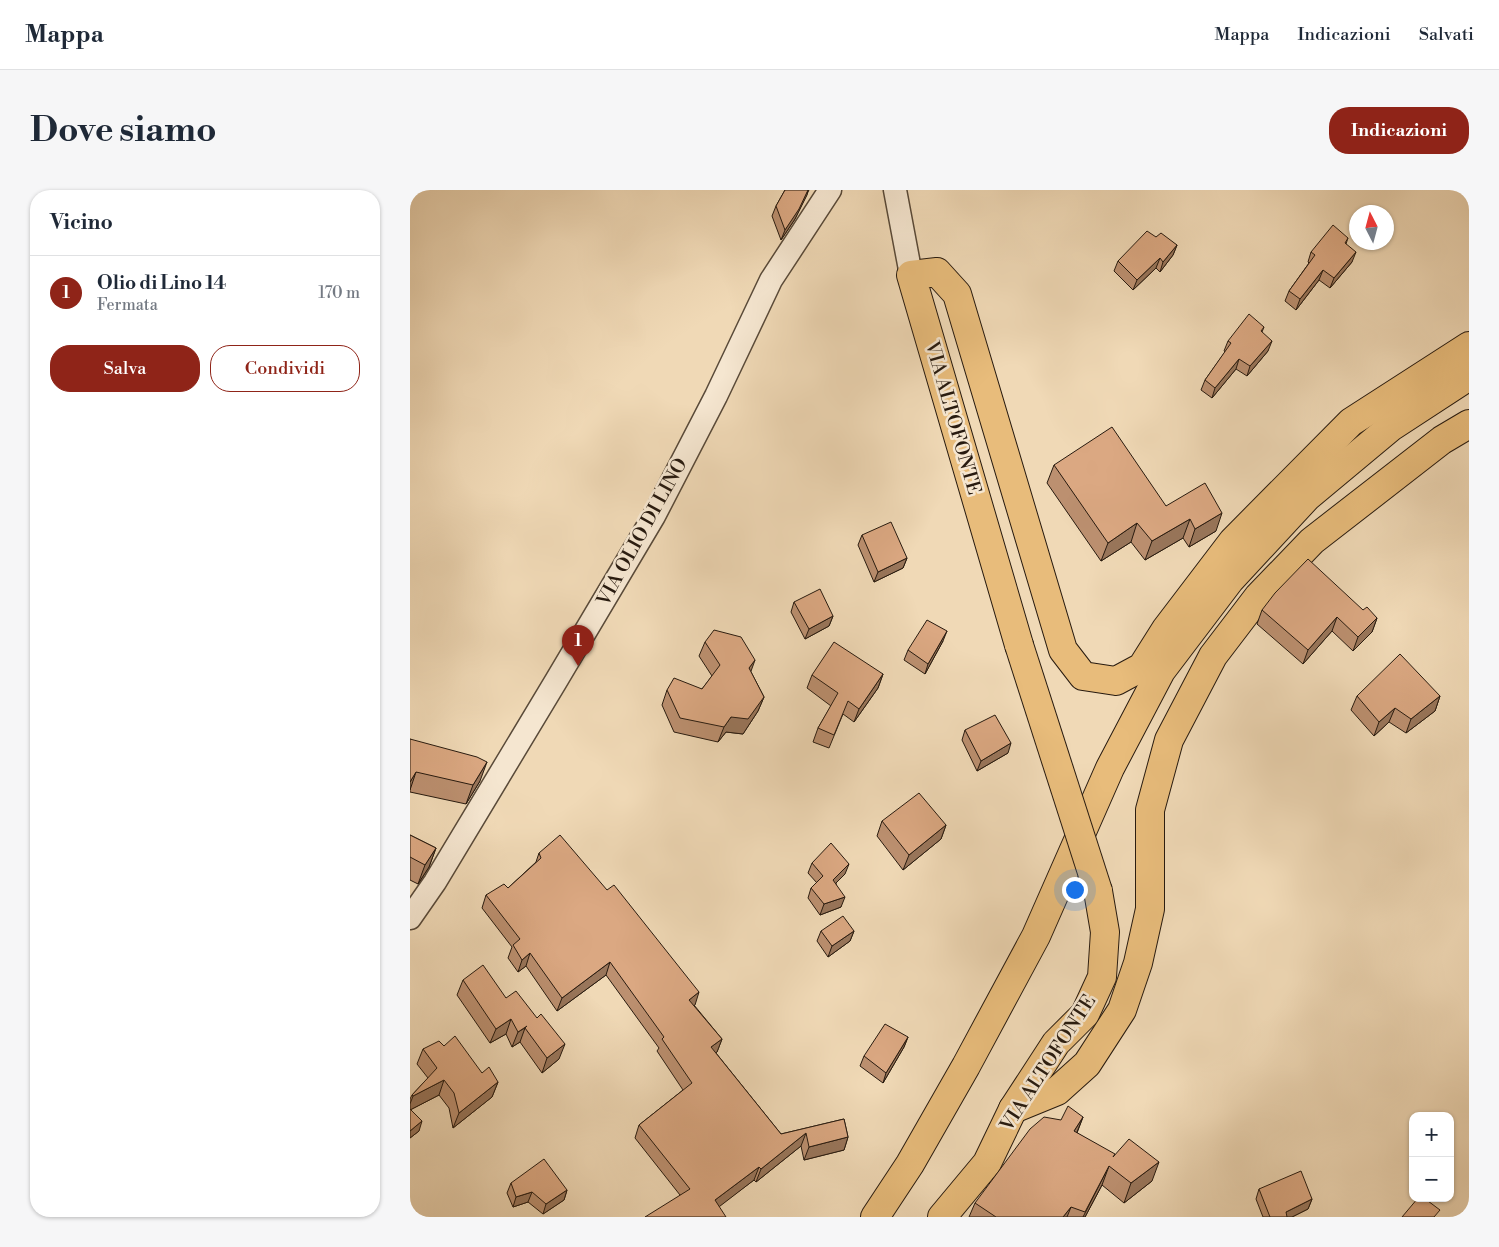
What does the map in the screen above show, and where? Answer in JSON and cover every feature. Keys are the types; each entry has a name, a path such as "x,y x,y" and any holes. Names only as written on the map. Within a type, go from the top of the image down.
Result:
{"main road":[{"path":"911,275 937,272 957,294 1063,650 1083,676 1116,681 1142,667 1166,629 1233,541 1351,422 1469,346"},
{"name":"VIA ALTOFONTE","path":"911,275 1019,645 1098,891 1106,932 1102,977 1085,1014 1056,1043 1013,1109 987,1163 942,1217"},
{"path":"874,1217 910,1164 966,1066 1036,936 1110,768 1161,671 1230,580 1307,497 1391,427 1469,376"},
{"path":"1013,1109 1057,1091 1087,1064 1122,1010 1138,963 1150,909 1150,810 1169,740 1213,656 1258,597 1312,541 1442,440 1469,424"}],"street":[{"name":"VIA OLIO DI LINO","path":"410,918 435,882 654,516 716,396 771,280 830,190"},
{"name":"VIA ALTOFONTE","path":"896,190 911,275"}],"building":[{"path":"785,190 808,190 799,209 785,230 776,206"},
{"path":"1333,225 1348,238 1345,243 1349,246 1349,250 1356,252 1334,278 1323,270 1300,299 1289,291 1315,255 1311,252"},
{"path":"1147,231 1156,237 1161,233 1177,245 1163,262 1160,258 1137,280 1118,261"},
{"path":"1249,314 1264,327 1261,331 1272,341 1250,366 1239,359 1215,388 1205,380 1231,343 1228,341"},
{"path":"1112,427 1166,506 1205,483 1222,513 1195,529 1190,519 1152,541 1137,523 1108,543 1054,465"},
{"path":"891,522 907,558 878,572 862,535"},
{"path":"1308,559 1363,610 1367,607 1377,618 1358,637 1337,617 1308,650 1262,610 1275,593"},
{"path":"820,589 833,616 809,629 794,602"},
{"path":"927,620 947,631 928,664 908,650"},
{"path":"714,630 741,637 755,660 749,668 764,697 748,719 731,717 724,727 680,718 667,690 674,678 702,689 720,665 705,642"},
{"path":"834,642 883,674 859,709 848,701 834,735 818,728 838,693 812,675"},
{"path":"1400,654 1440,696 1411,719 1395,708 1379,722 1357,696"},
{"path":"995,715 1011,743 981,761 965,730"},
{"path":"410,739 477,757 487,762 473,785 416,772 410,782"},
{"path":"919,793 946,825 909,855 882,821"},
{"path":"410,835 436,848 425,865 410,857"},
{"path":"560,835 607,890 614,885 699,992 689,1000 722,1039 711,1047 781,1134 844,1119 848,1137 809,1147 806,1133 761,1169 759,1167 715,1200 726,1217 645,1217 690,1189 639,1125 692,1083 662,1039 664,1037 610,962 562,998 530,953 522,960 513,945 520,939 486,895 504,884 508,888 541,858 539,853"},
{"path":"831,843 849,864 833,880 845,897 824,904 811,888 823,876 812,863"},
{"path":"843,916 854,931 832,946 821,931"},
{"path":"483,965 506,998 516,991 537,1018 541,1014 565,1044 547,1058 525,1028 527,1026 518,1032 511,1019 496,1029 463,980"},
{"path":"885,1024 908,1037 886,1073 864,1056"},
{"path":"455,1036 482,1073 489,1067 498,1082 459,1113 454,1093 444,1080 412,1095 437,1068 423,1049 439,1041 444,1046"},
{"path":"1068,1106 1083,1117 1074,1131 1115,1154 1113,1157 1129,1139 1159,1162 1131,1183 1109,1166 1085,1212 1071,1207 1063,1217 996,1217 975,1203 1030,1129 1044,1117 1061,1120"},
{"path":"410,1109 422,1121 410,1131"},
{"path":"544,1159 567,1190 546,1204 532,1192 516,1197 511,1183"},
{"path":"1301,1171 1312,1199 1286,1212 1287,1217 1270,1217 1259,1189"},
{"path":"1415,1202 1429,1202 1440,1210 1434,1217 1402,1217"}],"place":[{"name":"Olio di Lino 14","path":"578,666"}]}
